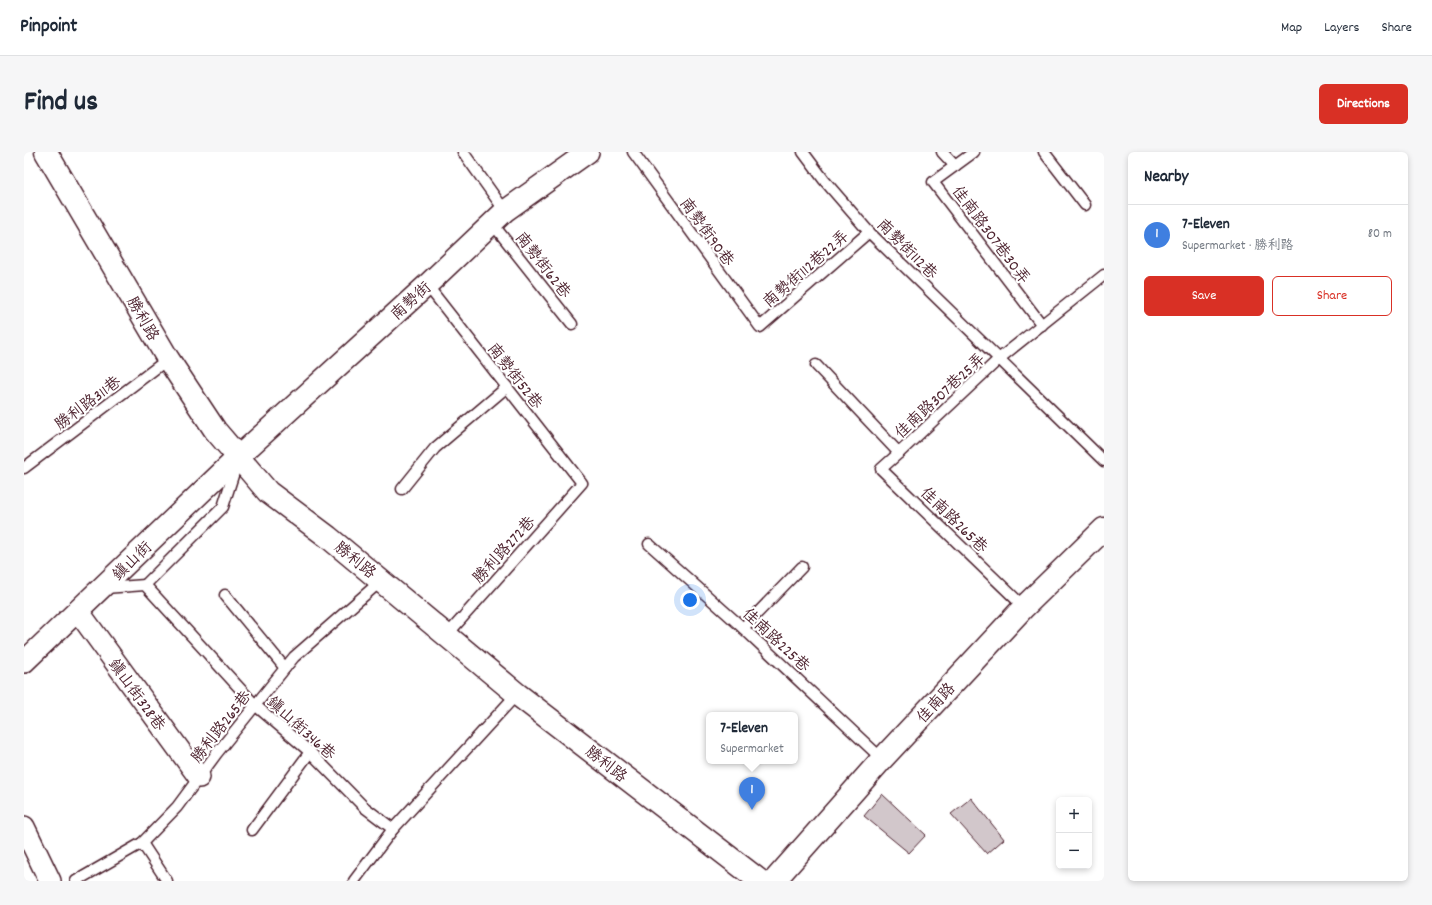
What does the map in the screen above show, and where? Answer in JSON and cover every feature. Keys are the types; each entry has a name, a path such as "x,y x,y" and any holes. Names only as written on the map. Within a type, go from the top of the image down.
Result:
{"street":[{"name":"勝利路","path":"46,152 168,359 215,430 268,492 382,580 517,694 760,881"},
{"name":"南勢街","path":"238,457 427,285 498,217 588,152"},
{"name":"鎮山街","path":"24,662 238,457"},
{"name":"佳南路","path":"774,881 882,758 1024,607 1104,529"},
{"name":"鎮山街328巷","path":"78,611 199,778"},
{"path":"24,827 50,881"}],"lane":[{"name":"南勢街62巷","path":"463,152 498,217 572,324"},
{"name":"南勢街90巷","path":"633,152 760,327"},
{"name":"南勢街112巷","path":"803,152 824,180 869,232 1104,461"},
{"path":"942,152 954,166 974,152"},
{"path":"1044,152 1085,205"},
{"name":"佳南路307巷30弄","path":"954,166 933,182 1042,325"},
{"name":"南勢街112巷22弄","path":"760,327 869,232"},
{"path":"1000,358 1104,275"},
{"name":"南勢街52巷","path":"427,285 582,483"},
{"name":"佳南路307巷25弄","path":"816,365 899,453 1000,358"},
{"name":"勝利路311巷","path":"24,468 168,359"},
{"path":"402,490 435,448 507,387"},
{"name":"佳南路265巷","path":"899,453 881,469 1024,607"},
{"path":"102,588 144,586 223,507 238,457"},
{"name":"勝利路272巷","path":"447,635 582,483"},
{"name":"佳南路225巷","path":"649,544 743,628 882,758"},
{"path":"743,628 802,566"},
{"name":"勝利路265巷","path":"76,881 142,843 177,807 217,753 294,657 382,580"},
{"name":"鎮山街346巷","path":"144,586 256,706 310,752 364,807 393,829"},
{"path":"225,595 285,668"},
{"path":"354,881 393,829 517,694"},
{"path":"252,830 310,752"},
{"path":"142,843 167,881"}],"building":[{"path":"882,794 926,835 909,853 864,816"},
{"path":"971,798 1004,839 987,854 951,814"}],"place":[{"name":"7-Eleven","path":"752,810"}]}
